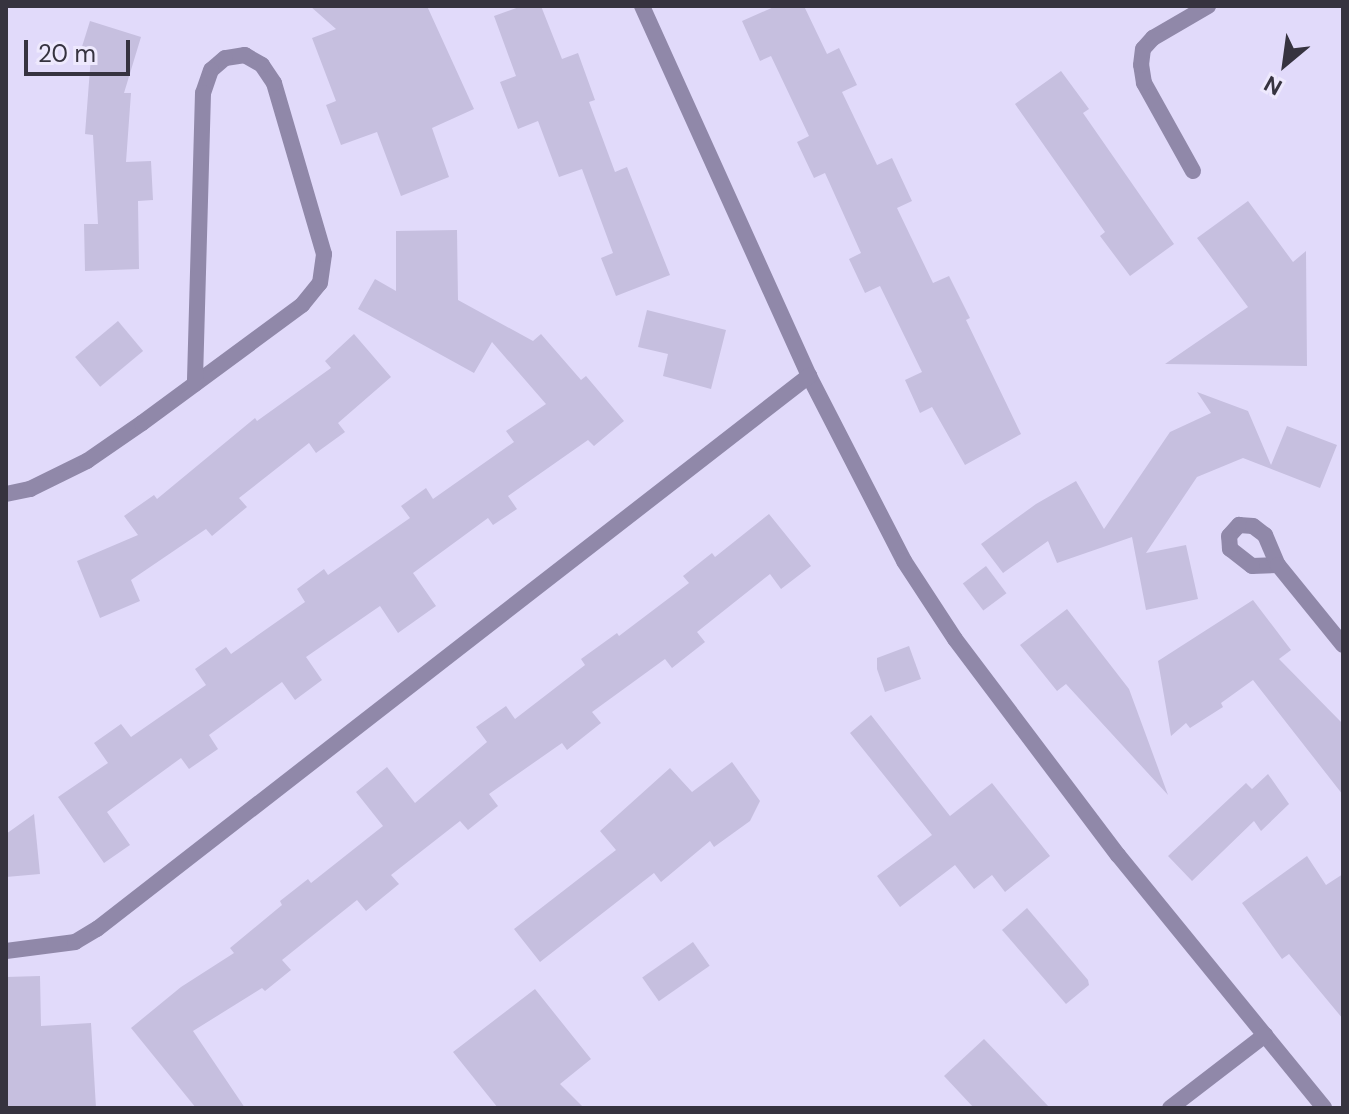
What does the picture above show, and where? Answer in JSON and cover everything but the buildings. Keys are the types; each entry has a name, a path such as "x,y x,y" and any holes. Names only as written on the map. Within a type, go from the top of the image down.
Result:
{"street":[{"path":"642,6 809,376 904,561 955,639 1118,855 1324,1108"},
{"path":"1193,171 1144,83 1141,65 1143,49 1153,38 1208,6"},
{"path":"6,494 30,489 87,461 195,384 302,305 320,283 324,254 274,83 262,65 245,55 225,58 211,70 203,93 195,384"},
{"path":"6,951 75,942 97,929 809,376"},
{"path":"1278,565 1343,645"},
{"path":"1170,1108 1265,1035"}]}
